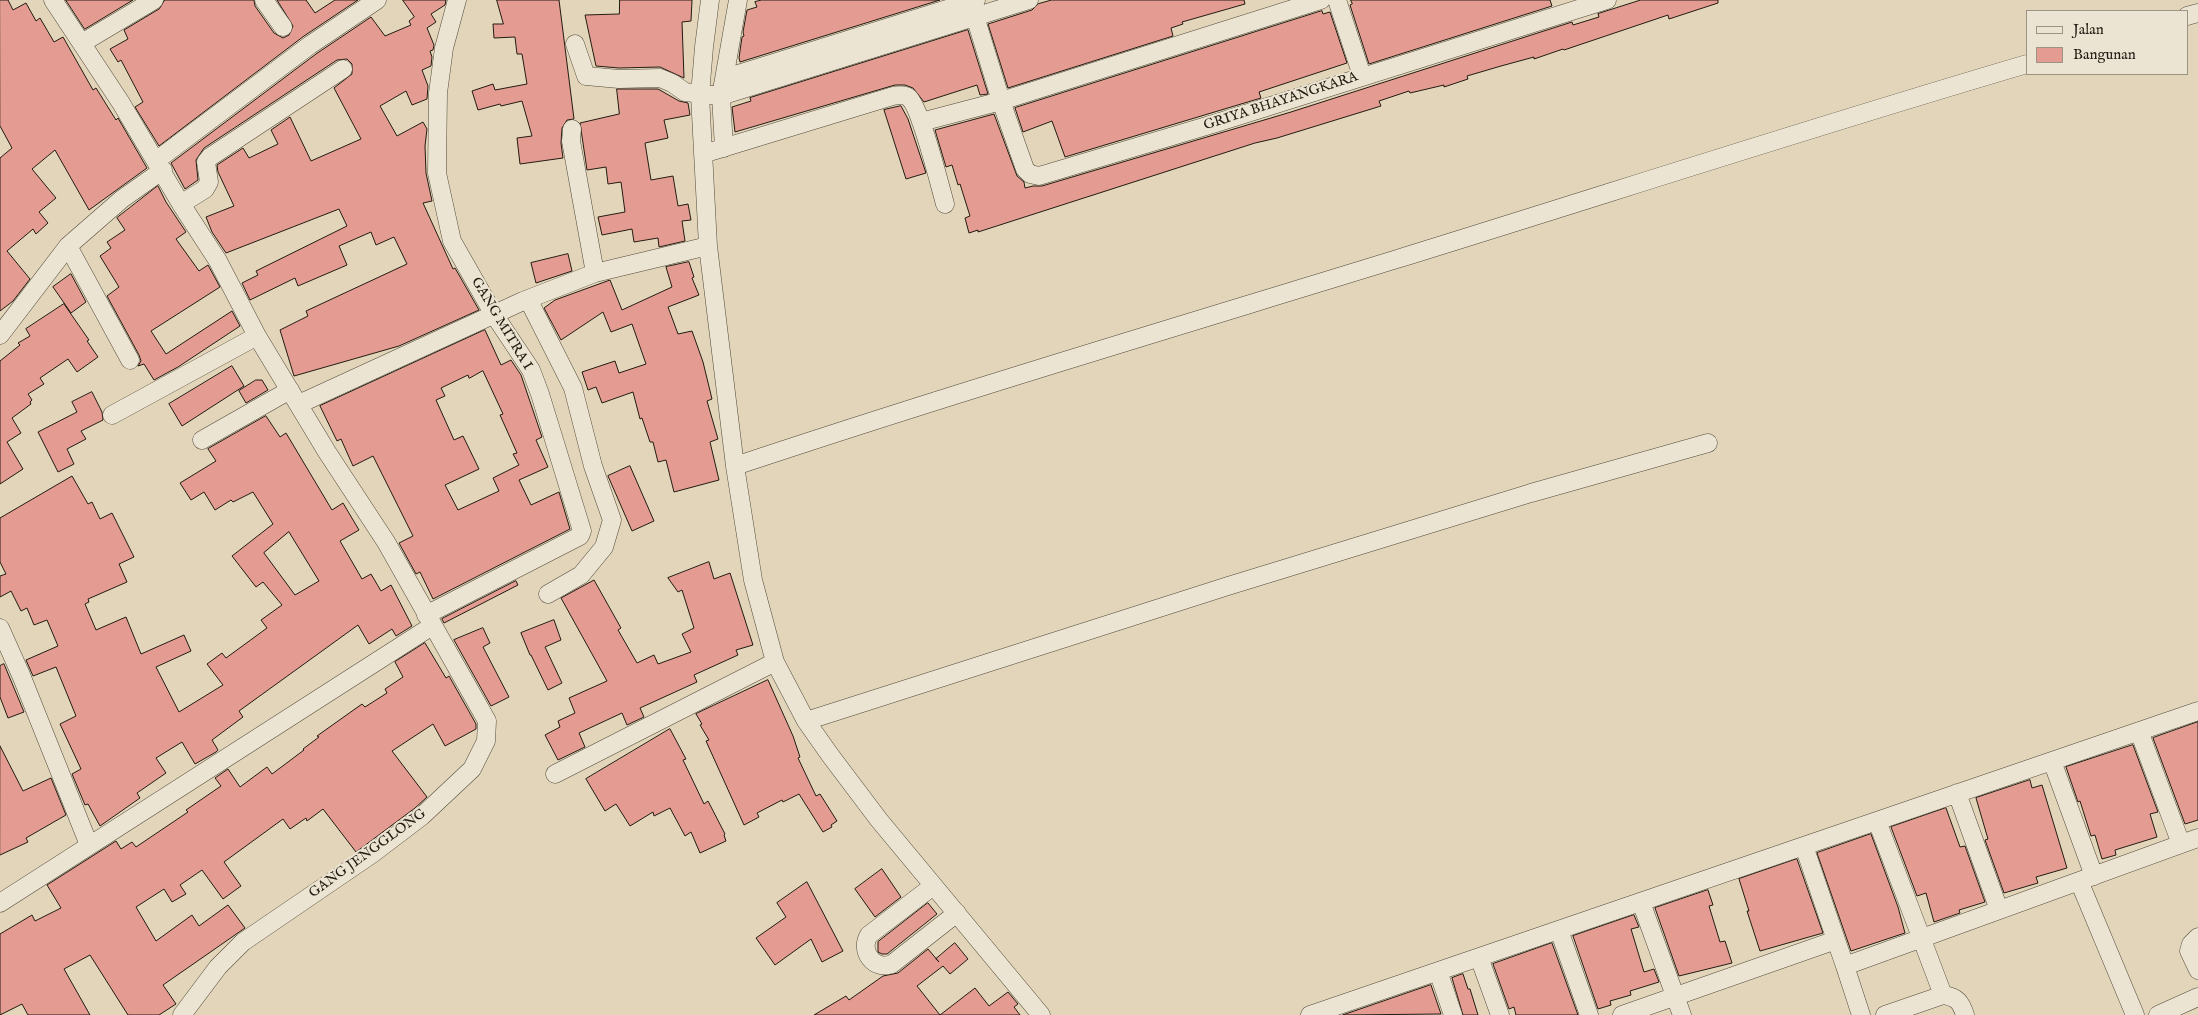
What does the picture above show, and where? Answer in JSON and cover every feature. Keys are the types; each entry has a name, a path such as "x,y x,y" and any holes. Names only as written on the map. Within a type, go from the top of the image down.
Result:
{"street":[{"name":"GANG JENGGLONG","path":"53,0 160,165 181,204 218,261 257,336 327,452 386,542 429,621 452,657 486,721 486,741 472,769 422,816 372,854 242,942 218,967 182,1015"},
{"path":"82,43 154,0"},
{"path":"264,0 283,27"},
{"path":"0,335 68,246 160,165 310,46 377,0"},
{"name":"GANG MITRA I","path":"429,621 582,534 540,394 522,354 452,241 437,173 438,93 444,48 457,0"},
{"path":"710,0 700,95 708,246 735,466 753,580 775,662 806,721 880,820 1042,1015"},
{"path":"724,148 721,96 738,0"},
{"path":"725,78 973,5 1028,0"},
{"path":"921,122 1001,101 1321,0"},
{"path":"1337,0 1362,76"},
{"name":"GRIYA BHAYANGKARA","path":"973,5 1001,101 1025,169 1030,174 1039,176 1213,124 1607,0"},
{"path":"575,44 586,76 619,80 660,78 686,92 721,96 973,5"},
{"path":"735,466 1061,361 1396,259 1755,146 2026,64"},
{"path":"181,204 205,189 209,182 206,162 210,157 343,69"},
{"path":"703,154 898,95 904,95 910,99 921,122 945,204"},
{"path":"572,129 571,141 595,273"},
{"path":"68,246 130,360"},
{"path":"202,440 294,397 525,300 595,273 708,246"},
{"path":"525,300 572,388 592,466 612,520 604,547 581,575 548,594"},
{"path":"112,415 257,336"},
{"path":"806,721 1219,589 1531,493 1708,443"},
{"path":"0,903 429,621"},
{"path":"0,628 21,675 89,845"},
{"path":"555,774 775,662"},
{"path":"1310,1015 2198,711"},
{"path":"2139,731 2181,844"},
{"path":"2052,761 2087,879 2135,1015"},
{"path":"1957,793 1999,910"},
{"path":"1877,821 1943,995"},
{"path":"1845,966 2198,838"},
{"path":"1804,846 1861,1015"},
{"path":"933,886 869,935 865,941 864,948 873,962 879,966 892,964 957,913"},
{"path":"1641,902 1682,1015"},
{"path":"1559,930 1589,1015"},
{"path":"2198,937 2191,944 2189,951 2198,970"},
{"path":"1622,1015 1836,940"},
{"path":"1479,957 1500,1015"},
{"path":"1438,971 1454,1015"},
{"path":"1885,1015 1943,995 1954,996 1962,1003 1965,1015"},
{"path":"2158,1015 2198,996"}],"building":[{"path":"0,0 8,0 13,10 26,3 36,21 40,18 54,42 63,37 93,90 96,88 116,120 118,118 147,168 89,210 55,150 32,169 56,198 39,212 48,223 36,234 33,229 7,251 30,279 13,301 0,311 0,158 12,148 0,126"},
{"path":"66,0 133,0 85,29"},
{"path":"165,0 254,0 255,6 274,33 283,38 289,35 293,26 277,0 306,0 315,13 335,0 358,0 304,36 159,146 135,107 143,102 121,60 118,62 110,49 128,39 124,30 159,9"},
{"path":"403,0 446,0 445,5 431,14 436,22 427,28 434,45 433,50 430,51 432,57 431,66 422,70 428,86 427,99 412,105 406,91 380,106 397,136 423,122 427,129 425,146 426,173 432,201 423,203 453,269 455,268 479,310 399,346 294,376 280,330 308,316 306,311 407,264 394,237 376,245 371,232 339,246 347,265 298,286 295,278 250,300 242,283 258,275 256,271 347,226 339,209 226,253 212,232 206,217 234,206 218,172 217,165 243,148 249,158 278,144 271,130 290,117 311,161 361,139 334,88 352,74 352,64 347,59 337,60 204,148 196,160 198,180 185,189 171,163 316,54 371,17 385,36 411,25 409,21 414,17"},
{"path":"497,0 559,0 574,119 567,120 562,128 563,158 520,164 517,138 532,136 522,101 478,110 472,91 493,84 495,90 527,84 522,54 517,54 515,37 494,38 493,24 503,24"},
{"path":"620,0 692,0 691,21 682,22 684,78 660,67 619,68 596,66 585,15 619,14"},
{"path":"762,0 940,0 740,62 739,58 747,10 757,7 755,2"},
{"path":"1052,0 1244,0 1245,4 1182,22 1183,24 1171,28 1173,36 1008,88 988,24 1032,10 1038,4"},
{"path":"1351,0 1550,0 1552,6 1369,64 1350,5 1352,4"},
{"path":"1641,0 1718,0 1718,3 1669,19 1668,15 1564,50 1467,76 1468,79 1444,87 1444,85 1410,93 1409,91 1379,101 1381,106 1255,143 978,232 978,230 969,233 965,218 970,216 960,184 958,185 952,165 946,167 935,130 994,114 1017,176 1024,182 1025,188 1042,186 1291,112 1572,22 1573,25 1599,17 1598,14"},
{"path":"1322,11 1323,14 1330,12 1347,63 1259,92 1261,98 1065,157 1052,121 1023,132 1015,108"},
{"path":"968,30 988,94 980,95 977,85 924,102 913,88 905,85 895,85 735,132 732,107 751,101 750,98"},
{"path":"617,89 658,89 679,101 688,103 690,115 664,120 668,138 645,143 651,180 673,176 678,206 688,204 691,220 682,221 685,241 659,247 658,238 634,242 632,229 602,235 598,217 625,212 621,182 608,184 606,167 587,170 580,123 619,114"},
{"path":"901,106 908,119 926,173 906,179 884,110"},
{"path":"158,186 186,232 176,239 199,271 208,265 220,287 151,331 166,354 232,311 240,326 178,367 154,380 144,364 138,366 141,361 139,355 107,296 119,287 100,256 111,248 107,242 125,230 117,218"},
{"path":"568,254 572,271 536,283 531,263"},
{"path":"689,262 694,277 692,278 699,295 668,307 678,334 692,331 703,362 712,399 707,401 718,439 710,442 719,480 674,492 666,460 658,462 653,442 650,442 642,418 640,419 633,392 602,403 596,387 588,390 582,372 615,361 619,373 646,364 632,324 611,332 603,312 561,340 544,308 555,300 610,280 622,310 672,287 666,267"},
{"path":"71,274 86,302 71,313 53,287"},
{"path":"64,304 89,340 87,341 98,357 77,372 68,359 40,378 44,384 28,394 32,400 31,404 12,418 21,433 7,442 23,469 0,484 0,361 20,345 18,343 30,336 26,329"},
{"path":"485,330 501,365 511,360 521,375 542,437 536,440 548,467 519,480 531,505 559,492 570,529 433,599 420,572 416,574 399,543 413,536 373,456 353,466 341,439 337,441 320,406","holes":["483,371 503,414 500,415 517,453 513,454 519,465 493,478 499,491 458,510 445,485 479,469 463,436 454,440 436,400 445,396 441,388 468,375 469,378"]},
{"path":"232,366 244,386 182,426 169,404"},
{"path":"256,380 262,380 268,390 246,403 239,391"},
{"path":"92,392 102,412 103,420 81,431 86,439 67,449 74,464 58,472 38,432 77,412 72,402"},
{"path":"266,416 280,437 286,433 332,510 343,503 359,530 340,541 362,579 371,574 381,591 391,585 412,626 396,636 392,629 369,644 358,625 239,711 243,717 212,740 218,750 216,752 195,764 182,742 156,758 166,773 137,793 140,798 100,826 88,804 85,805 72,774 81,769 60,724 76,716 56,667 33,676 26,660 58,646 47,620 34,625 27,608 21,611 11,591 0,597 0,576 6,574 0,562 0,518 72,476 88,504 92,502 100,519 112,513 134,557 119,564 127,582 88,599 89,602 85,604 96,630 126,617 141,654 184,635 191,651 156,667 179,712 223,685 207,664 222,653 226,658 267,628 261,620 282,605 263,582 256,587 232,556 273,524 253,492 233,502 231,500 215,510 204,492 191,500 180,483 216,461 208,449","holes":["289,532 319,581 295,595 264,553"]},
{"path":"630,466 654,521 632,531 608,476"},
{"path":"709,562 714,579 730,573 753,645 736,650 738,655 694,675 697,682 640,708 644,717 627,725 622,713 579,733 585,747 558,760 545,735 560,727 558,721 575,713 569,698 607,681 561,598 594,580 621,628 618,630 637,663 654,655 658,664 691,652 682,634 694,628 682,590 678,592 668,578"},
{"path":"516,581 518,585 444,623 442,619"},
{"path":"554,620 561,640 545,647 562,683 548,690 521,633"},
{"path":"483,628 490,643 483,647 509,697 491,706 454,640"},
{"path":"425,643 446,678 449,676 476,724 476,729 445,746 433,724 392,751 427,797 415,808 356,852 323,809 307,821 306,818 290,829 283,819 224,862 241,886 223,899 202,870 180,885 186,894 172,902 164,889 136,907 156,941 192,915 199,926 228,905 245,928 163,985 176,1004 159,1015 128,1015 90,955 64,969 90,1015 28,1015 22,1004 0,1015 0,934 32,915 35,921 61,908 47,885 116,841 121,849 132,842 136,847 188,812 186,810 221,786 215,778 228,769 240,787 267,767 272,774 304,750 319,737 317,736 362,704 365,707 387,693 385,689 403,677 395,662"},
{"path":"4,664 24,712 8,718 0,697 0,666"},
{"path":"768,680 793,736 800,757 798,758 816,796 820,794 837,821 831,825 832,827 823,832 799,794 783,802 782,800 757,813 759,817 744,825 706,741 709,740 696,714"},
{"path":"2198,722 2198,820 2185,824 2153,738"},
{"path":"670,729 686,759 683,760 704,804 708,801 725,834 726,841 700,853 691,832 685,836 670,808 654,816 653,812 630,826 616,804 605,811 586,779"},
{"path":"2133,745 2158,812 2150,814 2157,837 2115,850 2116,855 2102,859 2095,835 2091,836 2080,801 2078,802 2066,767"},
{"path":"0,746 23,791 51,778 66,815 26,838 28,842 0,855"},
{"path":"2030,780 2032,788 2042,785 2067,868 2036,877 2038,883 2004,893 1985,840 1988,839 1976,798"},
{"path":"1946,808 1960,847 1965,846 1985,902 1959,910 1960,913 1934,922 1926,893 1917,896 1891,827"},
{"path":"1871,834 1898,907 1905,933 1851,951 1817,853"},
{"path":"1797,859 1823,933 1760,951 1739,879"},
{"path":"882,869 901,897 875,917 855,889"},
{"path":"807,882 843,951 822,962 811,939 775,965 756,938 786,917 777,903"},
{"path":"1708,890 1713,905 1709,906 1720,942 1725,941 1732,963 1679,976 1655,908"},
{"path":"928,903 937,914 887,954 878,952 878,942"},
{"path":"1634,915 1639,927 1631,929 1644,972 1654,969 1659,982 1630,991 1631,995 1610,1001 1611,1005 1598,1009 1573,936"},
{"path":"955,943 968,959 950,974 943,966 917,986 940,1015 814,1015 846,996 849,1000 883,976 898,973 928,949 936,959"},
{"path":"1552,943 1578,1015 1516,1015 1514,1007 1509,1009 1493,964"},
{"path":"1463,974 1478,1015 1463,1015 1452,978"},
{"path":"1431,985 1441,1014 1343,1015"},
{"path":"975,988 989,1006 1008,992 1018,1004 1014,1007 1020,1015 940,1015"}]}
